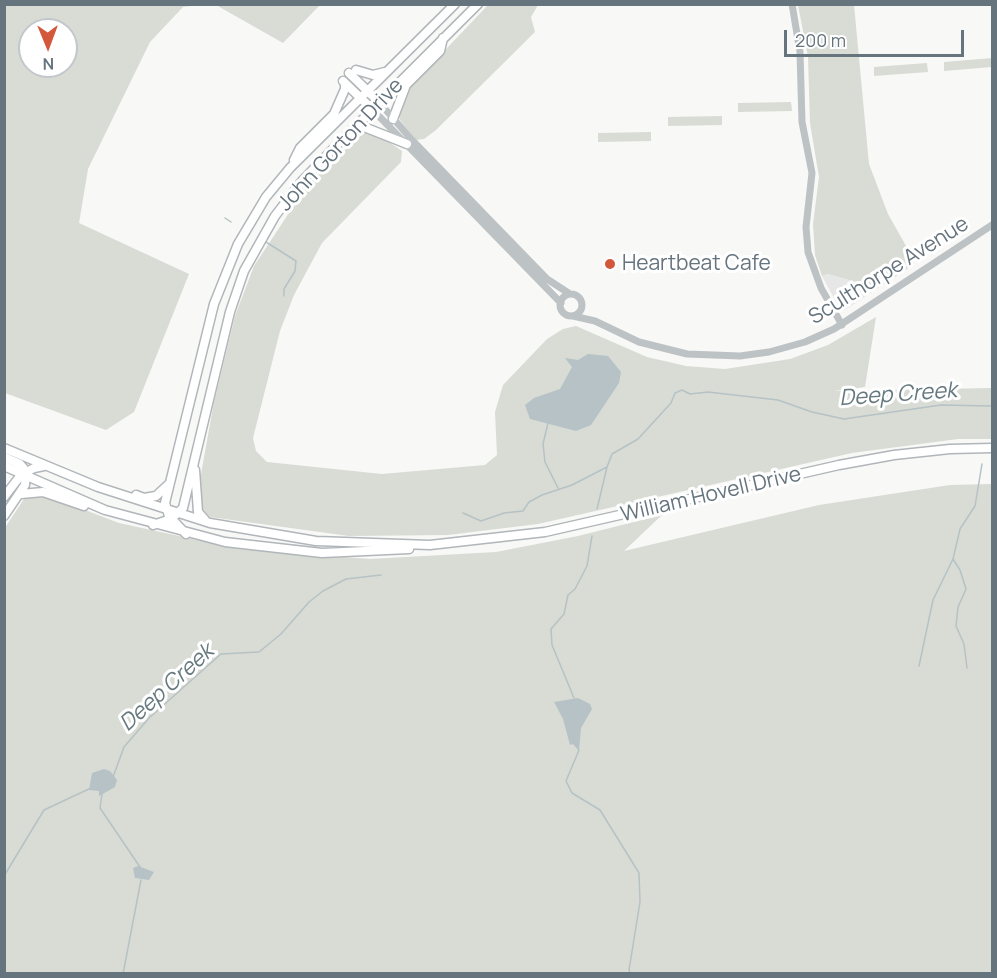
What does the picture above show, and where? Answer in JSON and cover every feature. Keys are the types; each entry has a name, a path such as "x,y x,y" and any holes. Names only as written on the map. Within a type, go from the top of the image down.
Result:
{"main road":[{"name":"John Gorton Drive","path":"167,510 165,503 219,287 249,225 290,168 455,4"},
{"name":"John Gorton Drive","path":"175,516 183,508 230,312 244,271 275,216 295,189 347,134 477,4"},
{"path":"393,118 400,95 406,85 440,51 443,38"},
{"path":"379,102 367,91 353,71 373,75 386,72"},
{"path":"290,168 300,148 334,114 345,90 344,82 372,110"},
{"path":"347,134 364,127 407,144"},
{"name":"William Hovell Drive","path":"4,448 98,487 167,510 175,516 316,541 430,545 468,543 545,532 839,465 950,448 993,448"},
{"path":"4,457 20,464 25,474 21,494 4,516"},
{"path":"193,464 198,512 210,523"},
{"name":"William Hovell Drive","path":"4,466 105,510 186,534 258,548 322,554 394,551 430,545"},
{"path":"4,497 25,474 44,466"},
{"path":"98,487 113,488 144,498 164,492 170,482"},
{"path":"21,494 43,492 70,503 105,510"},
{"path":"153,525 175,516 186,534"}],"street":[{"path":"792,4 800,52 802,122 812,173 806,227 808,252 821,288 842,325"},
{"path":"372,110 561,303 565,314 573,316 580,312 582,304 579,297 570,294 548,279 379,102"},
{"name":"Sculthorpe Avenue","path":"573,316 595,321 662,349 717,356 752,355 782,349 812,339 842,325 993,225"},
{"path":"561,303 563,298 570,294"},
{"name":"Sculthorpe Avenue","path":"582,304 595,321"}],"shaded area":[{"path":"216,4 321,4 283,43 216,5"},
{"path":"4,5 199,5 183,7 150,42 88,169 79,223 189,274 134,412 106,430 5,393"},
{"path":"488,5 538,5 531,17 535,32 436,130 424,139 416,140 400,120 398,112 409,88"},
{"path":"798,5 854,5 869,164 888,214 914,260 913,265 878,288 828,274 822,276 815,255 813,224 819,177 810,123 808,57"},
{"path":"992,58 992,67 944,71 944,62"},
{"path":"927,63 928,72 874,76 874,67"},
{"path":"791,102 792,111 738,112 738,103"},
{"path":"722,116 722,125 668,126 668,117"},
{"path":"367,132 377,134 402,151 401,162 322,243 294,295 280,331 253,438 256,451 267,462 382,474 485,465 497,455 495,412 503,385 547,339 563,329 576,326 647,357 686,366 725,369 790,359 828,345 876,317 865,387 834,391 992,388 992,439 958,439 852,453 538,524 448,535 349,536 210,517 204,514 199,485 214,402 235,316 254,266 308,184 345,150 353,138"},
{"path":"651,132 651,141 598,142 598,133"},
{"path":"828,274 878,288 845,310 840,309 822,276"},
{"path":"588,354 608,356 621,372 619,383 591,425 576,431 530,419 525,405 534,398 560,389 572,367 565,358 578,360"},
{"path":"992,484 992,973 5,973 4,529 26,496 46,495 119,523 239,549 370,559 496,552 578,536 662,515 624,551 819,505 950,485"},
{"path":"578,698 590,704 592,709 581,728 579,751 573,744 570,745 563,719 554,702"},
{"path":"104,769 110,771 117,780 115,787 99,796 99,791 89,790 92,773"},
{"path":"138,866 154,872 149,880 135,878 133,868"}],"waterway":[{"path":"225,218 231,222"},
{"path":"266,242 296,261 295,271 284,289 284,296"},
{"name":"Deep Creek","path":"463,513 481,521 504,513 523,511 529,502 542,495 572,485 607,467 612,454 638,439 671,403 675,393 682,390 690,394 708,392 778,400 812,412 844,419 941,405 992,406"},
{"path":"548,423 543,444 545,462 558,488"},
{"path":"919,666 933,600 953,559 960,529 975,506 982,464"},
{"path":"597,509 607,467"},
{"path":"574,698 552,645 551,629 564,614 568,595 575,589 587,566 592,536"},
{"path":"953,559 960,570 966,589 958,607 956,626 964,644 967,668"},
{"name":"Deep Creek","path":"113,777 124,747 149,718 221,654 259,652 281,634 309,602 323,591 346,579 381,575"},
{"path":"579,750 566,781 572,793 600,810 639,873 640,902 629,970 631,974"},
{"path":"4,876 44,810 91,788"},
{"name":"Deep Creek","path":"102,794 100,808 140,867"},
{"name":"Deep Creek","path":"123,974 141,880"}],"place":[{"name":"Heartbeat Cafe","path":"610,264"}]}
